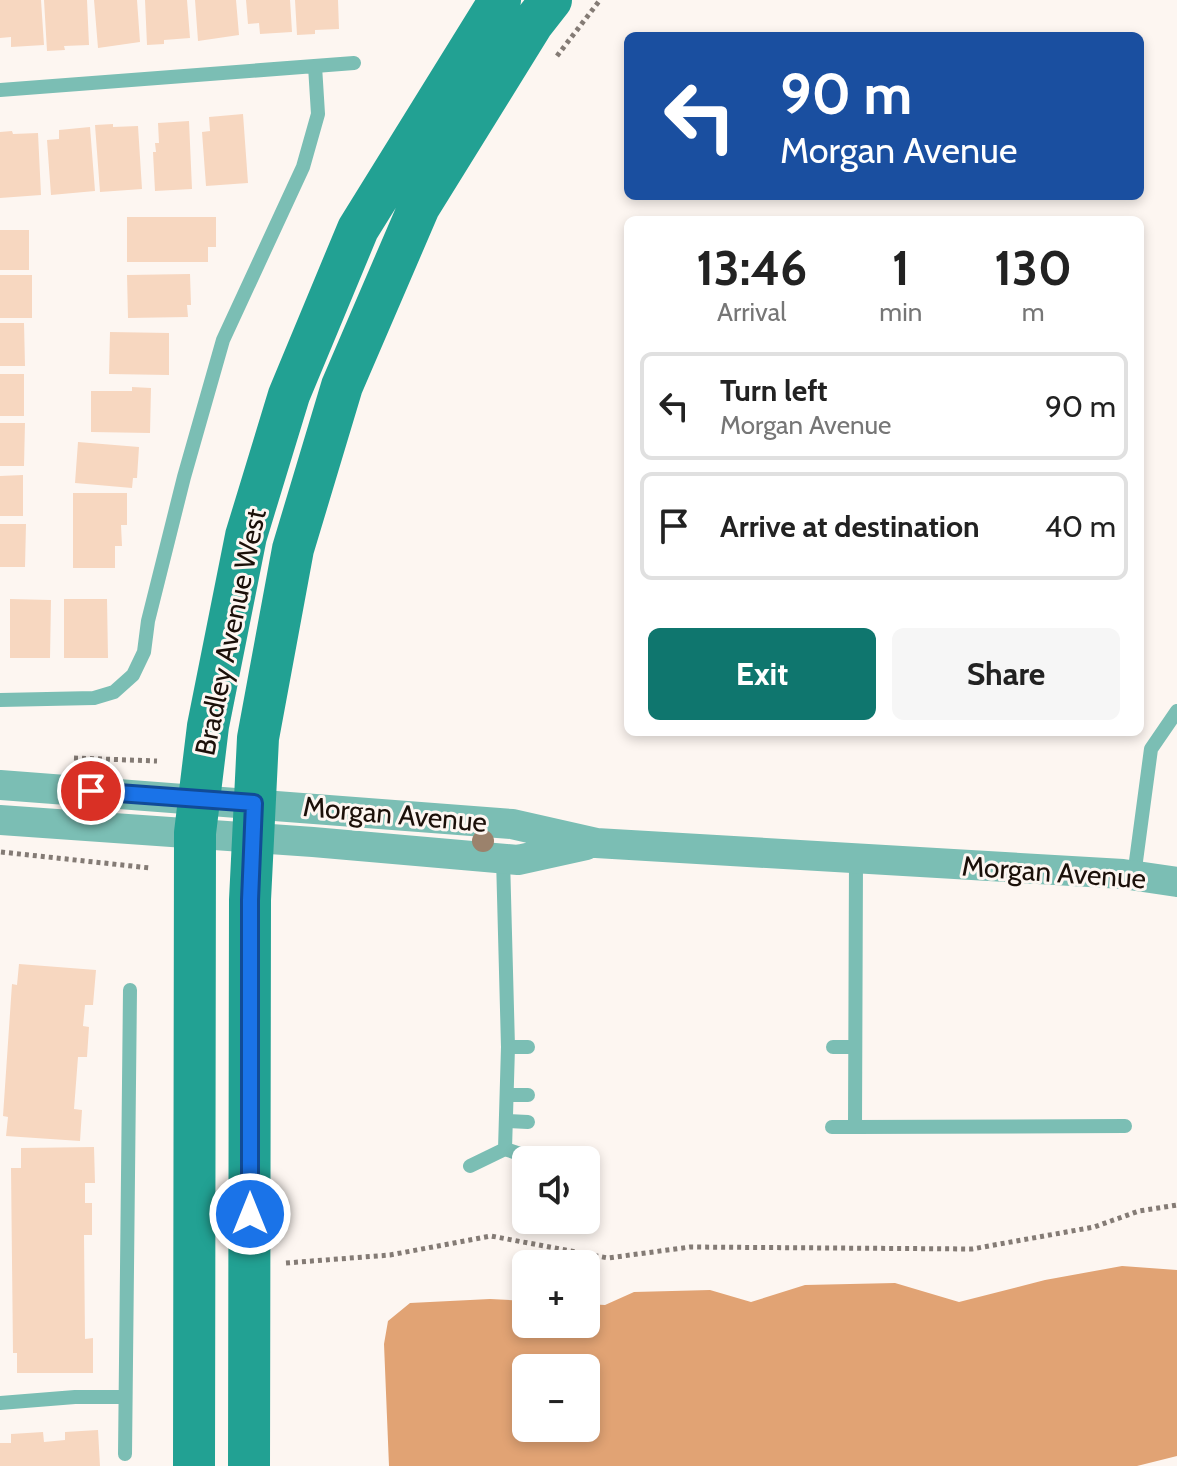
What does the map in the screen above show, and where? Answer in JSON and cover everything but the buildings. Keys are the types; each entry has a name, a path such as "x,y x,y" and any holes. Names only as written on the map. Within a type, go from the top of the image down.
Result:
{"main road":[{"name":"Bradley Avenue West","path":"194,1466 197,816 208,726 246,536 289,395 358,229 500,0"},
{"name":"Bradley Avenue West","path":"249,1466 250,900 258,738 293,549 342,386 419,207 533,23 551,0"}],"street":[{"name":"Morgan Avenue","path":"0,785 197,816 254,820 512,824 596,843 1134,876 1177,882"},
{"name":"Morgan Avenue","path":"0,820 197,816"},
{"name":"Morgan Avenue","path":"254,820 518,860 596,843"}],"lane":[{"path":"0,90 354,63"},
{"path":"0,700 94,698 114,692 133,675 144,652 148,621 184,477 223,340 303,167 318,114 315,66"},
{"path":"1134,876 1151,749 1177,711"},
{"path":"503,858 508,1047 505,1149"},
{"path":"855,1127 856,859"},
{"path":"125,1454 123,1397 130,990"},
{"path":"508,1047 528,1047"},
{"path":"833,1047 855,1047"},
{"path":"507,1095 528,1095"},
{"path":"506,1121 528,1122"},
{"path":"832,1127 1125,1126"},
{"path":"470,1166 505,1149 512,1151"},
{"path":"0,1403 123,1397"}],"path":[{"path":"552,63 600,0"},
{"path":"0,852 150,868"},
{"path":"286,1263 390,1255 491,1236 608,1258 690,1247 972,1249 1094,1227 1139,1211 1177,1205"}],"shaded area":[{"path":"1122,1266 1177,1270 1177,1456 1137,1466 389,1466 384,1344 388,1321 410,1303 512,1300 512,1338 600,1338 600,1305 634,1292 710,1290 751,1302 805,1285 895,1283 959,1302 1045,1280"}],"route":[{"path":"91,791 254,803 250,900 250,1214"}]}
